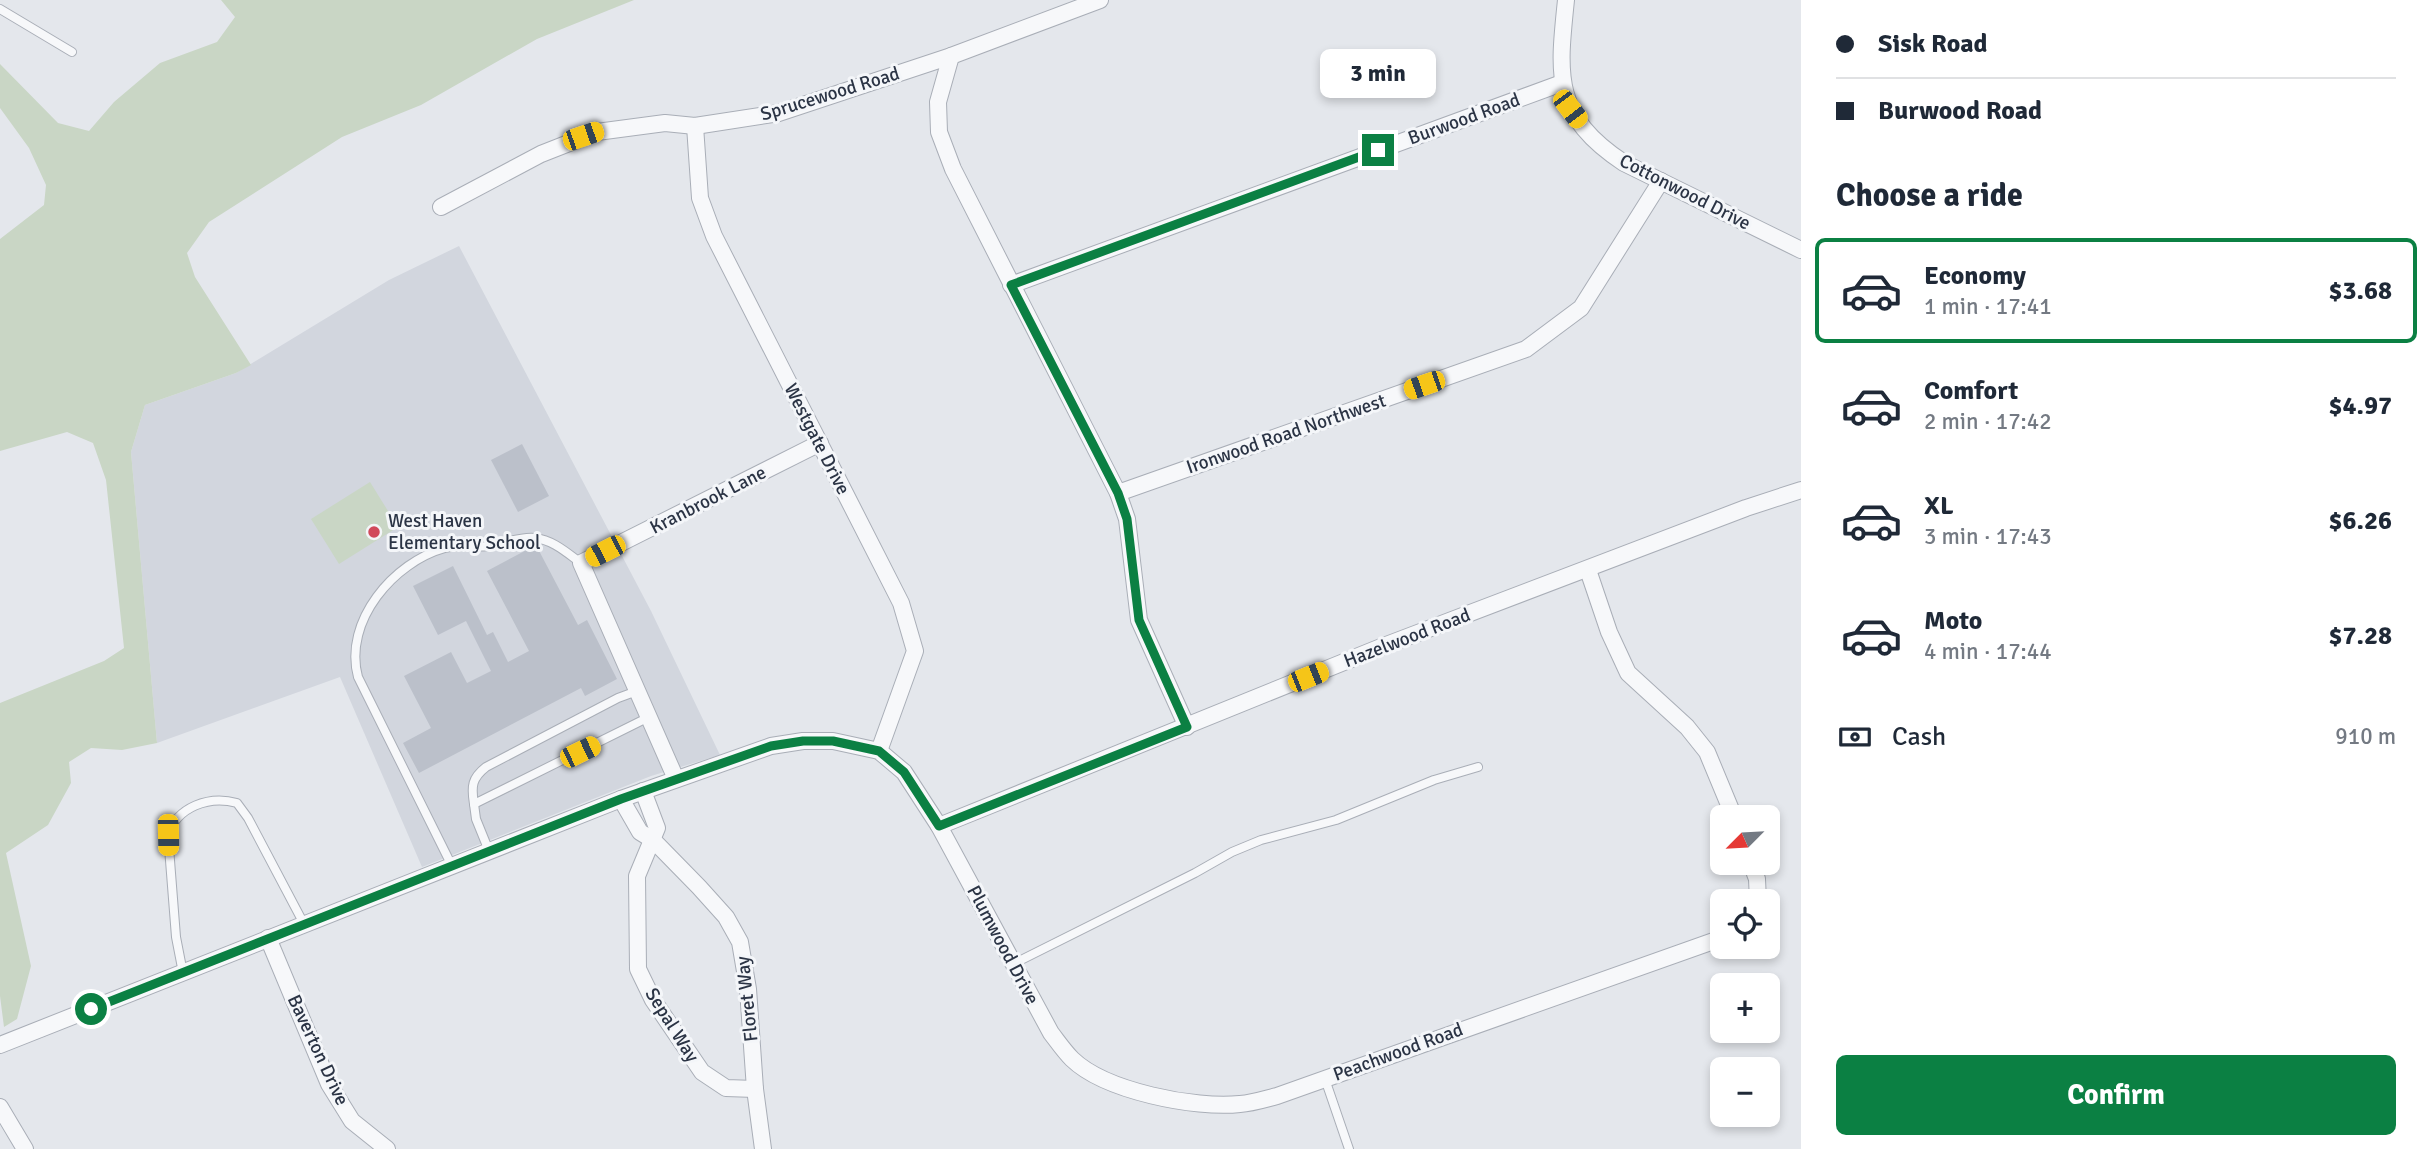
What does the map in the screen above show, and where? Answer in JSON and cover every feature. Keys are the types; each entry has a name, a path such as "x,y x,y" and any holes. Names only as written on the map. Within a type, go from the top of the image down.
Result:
{"street":[{"name":"Sprucewood Road","path":"440,207 541,154 597,132 665,123 695,126 779,113 951,56 1100,0"},
{"name":"Cottonwood Drive","path":"1566,0 1560,56 1562,83 1570,109 1603,149 1661,181 1801,250"},
{"path":"951,56 938,102 939,132 953,169 1118,493 1127,519 1139,620 1187,727"},
{"name":"Burwood Road","path":"1011,285 1562,83"},
{"name":"Westgate Drive","path":"695,126 700,198 714,236 901,603 915,651 879,751"},
{"name":"Ironwood Road Northwest","path":"1118,493 1526,349 1581,309 1661,181"},
{"name":"Kranbrook Lane","path":"582,563 820,443"},
{"name":"Hazelwood Road","path":"939,826 1381,647 1746,508 1801,490"},
{"path":"582,563 676,779"},
{"path":"1588,569 1609,632 1628,673 1687,727 1707,752 1729,805"},
{"path":"0,1045 621,799 771,746 803,741 833,741 879,751"},
{"name":"Plumwood Drive","path":"879,751 904,772 939,826 1051,1033 1072,1060"},
{"path":"643,791 657,828 653,839"},
{"name":"Floret Way","path":"621,799 640,832 653,839 726,917 740,942 748,989 755,1089 763,1149"},
{"name":"Sepal Way","path":"653,839 637,876 638,969 653,1000 702,1072 726,1088 755,1089"},
{"name":"Baverton Drive","path":"268,937 330,1084 352,1121 387,1149"},
{"name":"Peachwood Road","path":"1072,1060 1128,1089 1201,1104 1241,1104 1277,1096 1710,942"},
{"path":"0,1107 25,1149"}],"lane":[{"path":"0,9 72,52"},
{"path":"452,866 358,677 355,655 359,627 386,585 422,556 448,547 487,546 533,537 548,541 582,563"},
{"path":"489,852 476,819 471,788 476,775 486,767 618,698 637,691"},
{"path":"474,804 649,718"},
{"path":"1013,964 1232,852 1261,840 1336,820 1434,780 1478,767"},
{"path":"183,973 176,937 168,835 178,816 196,806 217,801 237,803 248,818 304,923"},
{"path":"1325,1079 1349,1149"}],"shaded area":[{"name":"West Haven Elementary School","path":"459,246 651,611 720,755 651,776 422,867 340,677 157,743 131,452 145,405 236,373 389,280"}],"green space":[{"path":"221,0 634,0 537,39 421,105 342,137 209,222 187,253 195,277 251,365 236,373 145,405 131,452 157,743 122,750 91,748 69,762 71,783 48,825 6,853 31,966 17,1019 4,1027 0,996 0,703 104,661 124,648 106,480 93,443 67,432 0,451 0,239 44,205 46,185 29,148 0,108 0,64 58,123 89,131 114,102 160,63 217,42 235,17"},
{"path":"370,482 398,527 339,564 311,519"}],"building":[{"path":"522,444 549,496 518,512 491,460"},
{"name":"West Haven Elementary School","path":"536,545 578,625 587,620 617,679 585,696 581,688 419,773 403,743 431,728 404,676 451,652 467,683 491,671 466,621 438,635 413,586 453,566 487,635 493,632 508,662 529,651 487,571"}],"place":[{"name":"West Haven Elementary School","path":"374,532"}],"route":[{"path":"91,1009 621,799 771,746 803,741 833,741 879,751 904,772 939,826 1187,727 1139,620 1127,519 1118,493 1011,285 1378,150"}]}
